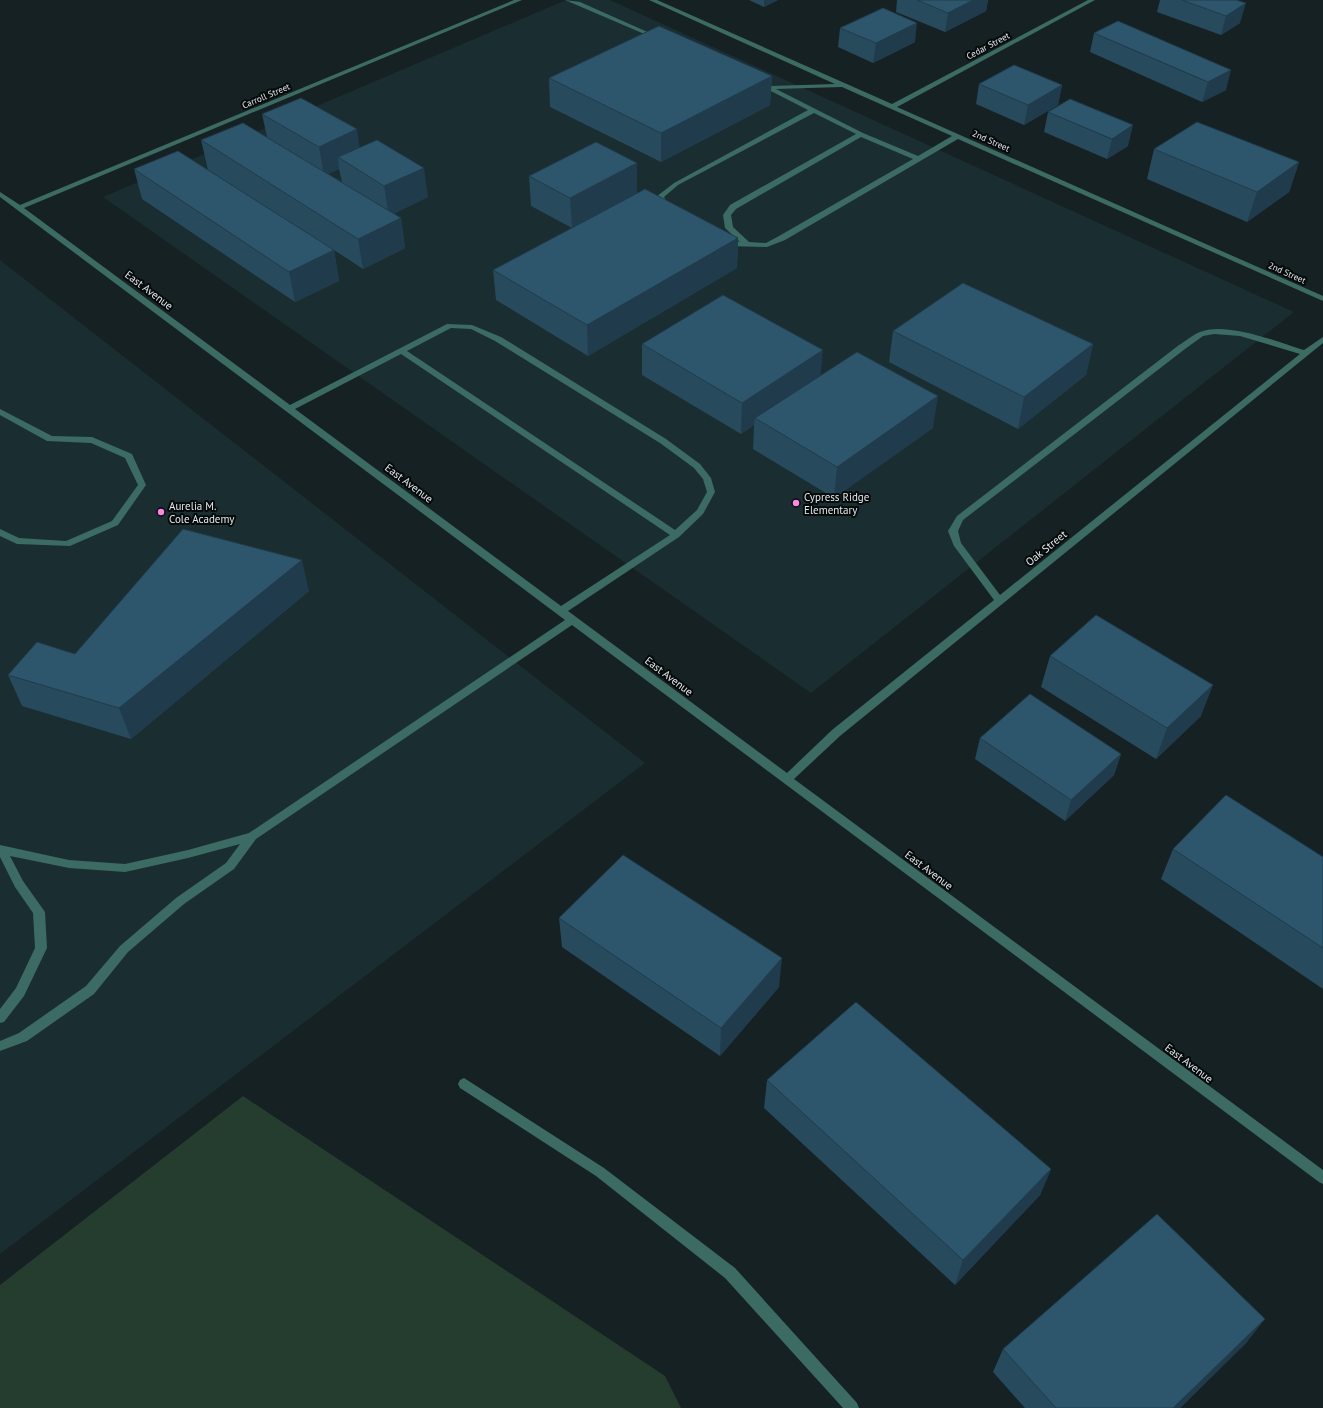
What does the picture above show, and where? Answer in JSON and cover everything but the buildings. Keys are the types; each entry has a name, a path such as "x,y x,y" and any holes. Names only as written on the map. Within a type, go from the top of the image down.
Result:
{"street":[{"name":"Carroll Street","path":"19,208 519,0"},
{"path":"568,0 666,41"},
{"name":"2nd Street","path":"652,0 1323,300"},
{"name":"Cedar Street","path":"892,107 1092,0"},
{"path":"753,80 770,87 860,134 918,159"},
{"path":"770,87 845,86"},
{"path":"676,215 669,211 660,197 676,184 814,110"},
{"path":"748,245 729,228 726,215 733,206 860,134"},
{"path":"717,237 730,244 767,245 782,238 958,136"},
{"name":"East Avenue","path":"0,194 1323,1178"},
{"path":"289,409 450,326 472,327 498,338 663,441 697,466 706,478 711,492 700,512 676,535 561,611"},
{"path":"999,601 957,544 952,531 960,518 1202,333 1217,331 1231,332 1306,353"},
{"name":"Oak Street","path":"787,779 836,733 1323,339"},
{"path":"402,351 676,535"},
{"path":"0,412 50,439 92,440 128,456 142,485 114,523 67,544 17,541 0,532"},
{"path":"1,849 69,864 125,868 188,854 252,836 572,620"},
{"path":"0,1046 23,1037 90,990 124,949 180,901 230,866 252,836"},
{"path":"0,1018 20,992 41,948 39,912 19,884 1,849"},
{"path":"464,1084 600,1172 730,1273 852,1408"}],"shaded area":[{"name":"Cypress Ridge Elementary","path":"566,0 610,0 1294,312 811,693 103,197"},
{"name":"Aurelia M. Cole Academy","path":"0,260 645,763 0,1254"}],"green space":[{"path":"243,1096 665,1376 681,1408 0,1408 0,1285"}],"place":[{"name":"Cypress Ridge Elementary","path":"796,503"},
{"name":"Aurelia M. Cole Academy","path":"161,512"}]}
